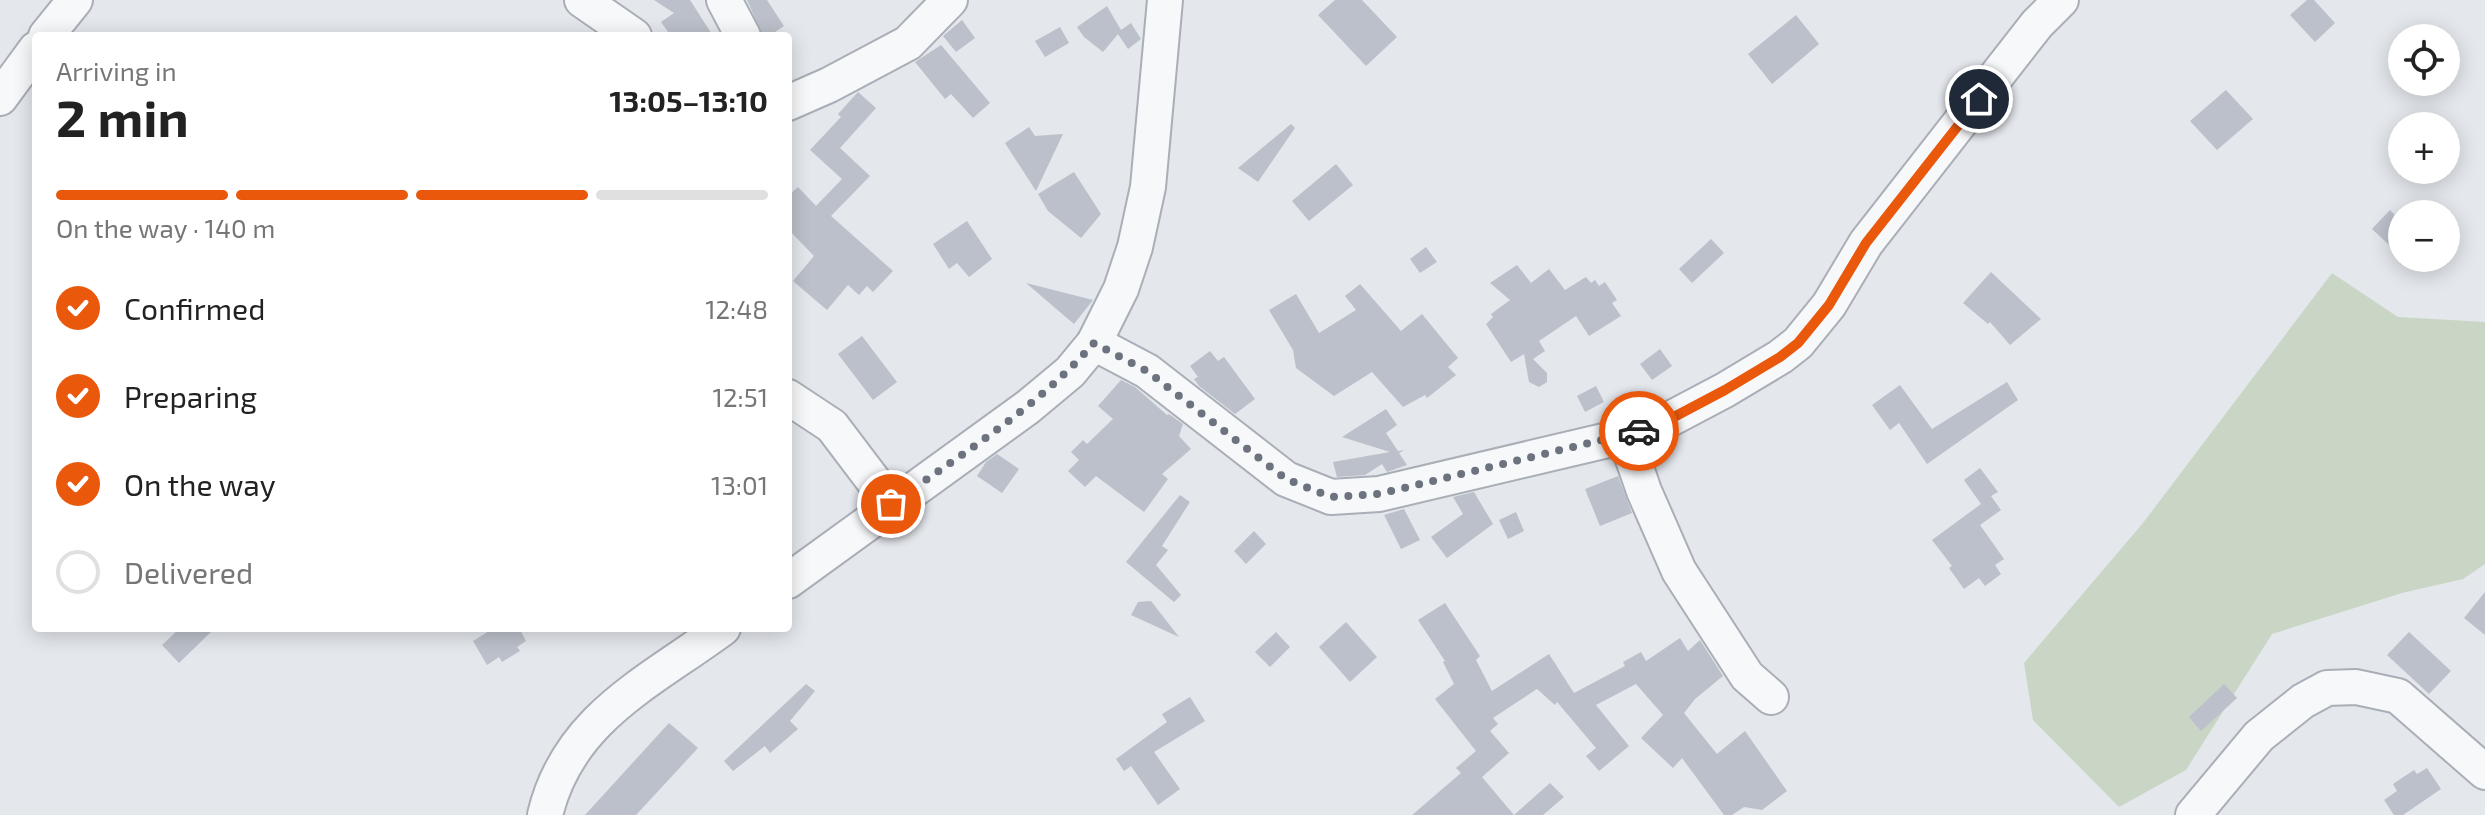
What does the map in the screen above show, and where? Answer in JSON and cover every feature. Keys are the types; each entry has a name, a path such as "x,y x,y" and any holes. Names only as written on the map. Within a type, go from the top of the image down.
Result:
{"street":[{"path":"49,32 75,0"},
{"path":"582,0 628,32"},
{"path":"724,0 741,32"},
{"path":"792,100 829,85 908,43 950,0"},
{"path":"792,578 1028,407 1070,372 1094,343 1121,289 1135,247 1148,187 1165,0"},
{"path":"1094,343 1147,371 1286,479 1331,497 1379,494 1625,436 1672,418 1725,390 1798,343 1829,305 1866,243 2037,24 2061,0"},
{"path":"0,98 32,54"},
{"path":"792,400 832,426 891,504"},
{"path":"1625,436 1644,491 1679,571 1747,676 1771,697"},
{"path":"545,815 553,788 570,756 599,717 631,691 717,632"},
{"path":"2193,815 2259,736 2303,701 2327,688 2356,687 2398,696 2485,772"}],"green space":[{"path":"2332,273 2398,317 2485,322 2485,564 2463,579 2402,593 2272,634 2186,770 2119,807 2033,720 2024,663 2143,523"}],"building":[{"path":"654,0 690,0 710,32 668,32 661,22 674,13"},
{"path":"747,0 767,0 784,26 775,32 761,32"},
{"path":"1335,0 1362,0 1397,37 1366,66 1318,15"},
{"path":"2307,0 2314,0 2335,23 2315,42 2290,15"},
{"path":"1107,6 1121,30 1131,23 1141,39 1128,49 1118,34 1103,52 1077,27"},
{"path":"1796,15 1819,44 1772,84 1748,54"},
{"path":"962,20 975,38 956,52 943,36"},
{"path":"1060,27 1069,43 1045,57 1035,41"},
{"path":"941,45 990,103 973,118 951,94 945,99 915,62"},
{"path":"2226,90 2253,119 2217,150 2190,121"},
{"path":"858,92 876,108 840,148 870,176 831,216 893,271 873,292 867,286 859,295 848,285 827,310 793,281 814,256 792,233 792,192 798,187 816,206 842,179 810,150 841,117 838,114"},
{"path":"1291,124 1295,128 1258,182 1238,168"},
{"path":"1029,127 1035,136 1063,134 1036,191 1005,143"},
{"path":"1336,164 1353,185 1309,221 1292,201"},
{"path":"1074,172 1101,214 1081,238 1048,211 1038,194"},
{"path":"2388,212 2388,244 2372,229"},
{"path":"967,221 992,259 969,277 957,263 949,269 933,244"},
{"path":"1711,239 1724,253 1692,283 1679,269"},
{"path":"1426,247 1437,262 1420,273 1410,259"},
{"path":"1517,265 1531,283 1549,269 1565,290 1586,277 1591,283 1595,280 1599,286 1605,282 1617,300 1612,303 1621,316 1589,336 1576,316 1539,341 1545,351 1533,359 1547,373 1547,382 1539,387 1529,382 1524,354 1511,362 1486,324 1493,317 1491,314 1510,300 1490,283"},
{"path":"1991,272 2041,319 2010,345 1990,322 1988,324 1963,303"},
{"path":"1026,283 1093,300 1074,324"},
{"path":"1360,284 1401,331 1422,314 1458,358 1448,367 1456,375 1427,398 1425,395 1403,407 1372,372 1334,396 1296,368 1293,350 1269,310 1296,294 1319,333 1356,310 1345,296"},
{"path":"862,336 897,382 873,400 838,354"},
{"path":"1660,349 1672,366 1652,380 1640,364"},
{"path":"1210,351 1218,361 1224,357 1255,399 1235,414 1194,379 1198,377 1190,366"},
{"path":"1121,380 1183,424 1179,436 1191,449 1162,474 1168,479 1144,512 1096,476 1085,487 1068,471 1079,460 1071,452 1083,440 1087,444 1113,419 1098,406"},
{"path":"2007,382 2018,400 1927,464 1899,423 1890,430 1872,405 1900,385 1932,429"},
{"path":"1596,386 1604,402 1585,412 1577,396"},
{"path":"1386,409 1397,425 1386,433 1398,451 1404,450 1399,453 1407,465 1387,472 1382,464 1365,475 1337,477 1333,462 1390,452 1342,437"},
{"path":"997,454 1019,469 1002,493 977,476 986,462"},
{"path":"1980,468 1998,492 1991,496 2001,510 1980,525 2004,559 1995,565 2001,574 1985,586 1979,578 1964,589 1949,568 1952,566 1932,540 1981,504 1964,480"},
{"path":"1618,476 1632,513 1600,526 1585,489"},
{"path":"1474,492 1493,524 1447,558 1431,537 1463,514 1453,497"},
{"path":"1180,495 1190,502 1162,546 1168,550 1156,565 1181,595 1174,602 1126,562"},
{"path":"1404,509 1420,540 1401,549 1384,515"},
{"path":"1516,512 1524,531 1508,539 1499,520"},
{"path":"1254,531 1266,544 1246,564 1234,551"},
{"path":"2485,592 2485,635 2464,618"},
{"path":"1151,601 1179,637 1131,615 1138,602"},
{"path":"1445,603 1480,656 1476,660 1492,691 1549,654 1574,693 1625,666 1623,662 1641,652 1646,661 1680,638 1688,651 1700,640 1723,676 1695,699 1684,713 1717,754 1745,731 1787,791 1762,810 1744,807 1732,815 1724,815 1682,758 1673,768 1641,738 1663,715 1636,684 1596,705 1629,746 1599,771 1586,756 1596,748 1557,702 1555,705 1537,689 1493,718 1498,724 1490,731 1509,753 1482,777 1514,815 1412,815 1461,773 1456,768 1476,751 1435,699 1454,684 1445,661 1418,620"},
{"path":"1346,622 1377,657 1350,682 1319,647"},
{"path":"176,632 211,632 179,663 162,645"},
{"path":"488,632 521,632 526,641 517,647 520,651 502,662 499,657 487,665 473,641"},
{"path":"1276,632 1290,647 1270,667 1255,652"},
{"path":"2409,632 2451,671 2429,694 2387,655"},
{"path":"806,684 815,691 790,721 798,729 770,753 765,746 733,771 724,761"},
{"path":"2224,684 2237,698 2201,731 2189,717"},
{"path":"1190,697 1205,721 1154,752 1180,789 1158,805 1131,766 1124,771 1116,759 1167,722 1162,714"},
{"path":"669,723 698,748 636,815 585,815"},
{"path":"2427,768 2441,789 2403,815 2394,815 2384,800 2397,791 2393,784 2414,770 2417,774"},
{"path":"1550,783 1564,797 1543,815 1514,815"}],"way so far":[{"path":"891,504 1028,407 1070,372 1094,343 1147,371 1286,479 1331,497 1379,494 1639,431"}],"route":[{"path":"1639,431 1672,418 1725,390 1798,343 1829,305 1866,243 1979,99"}]}
